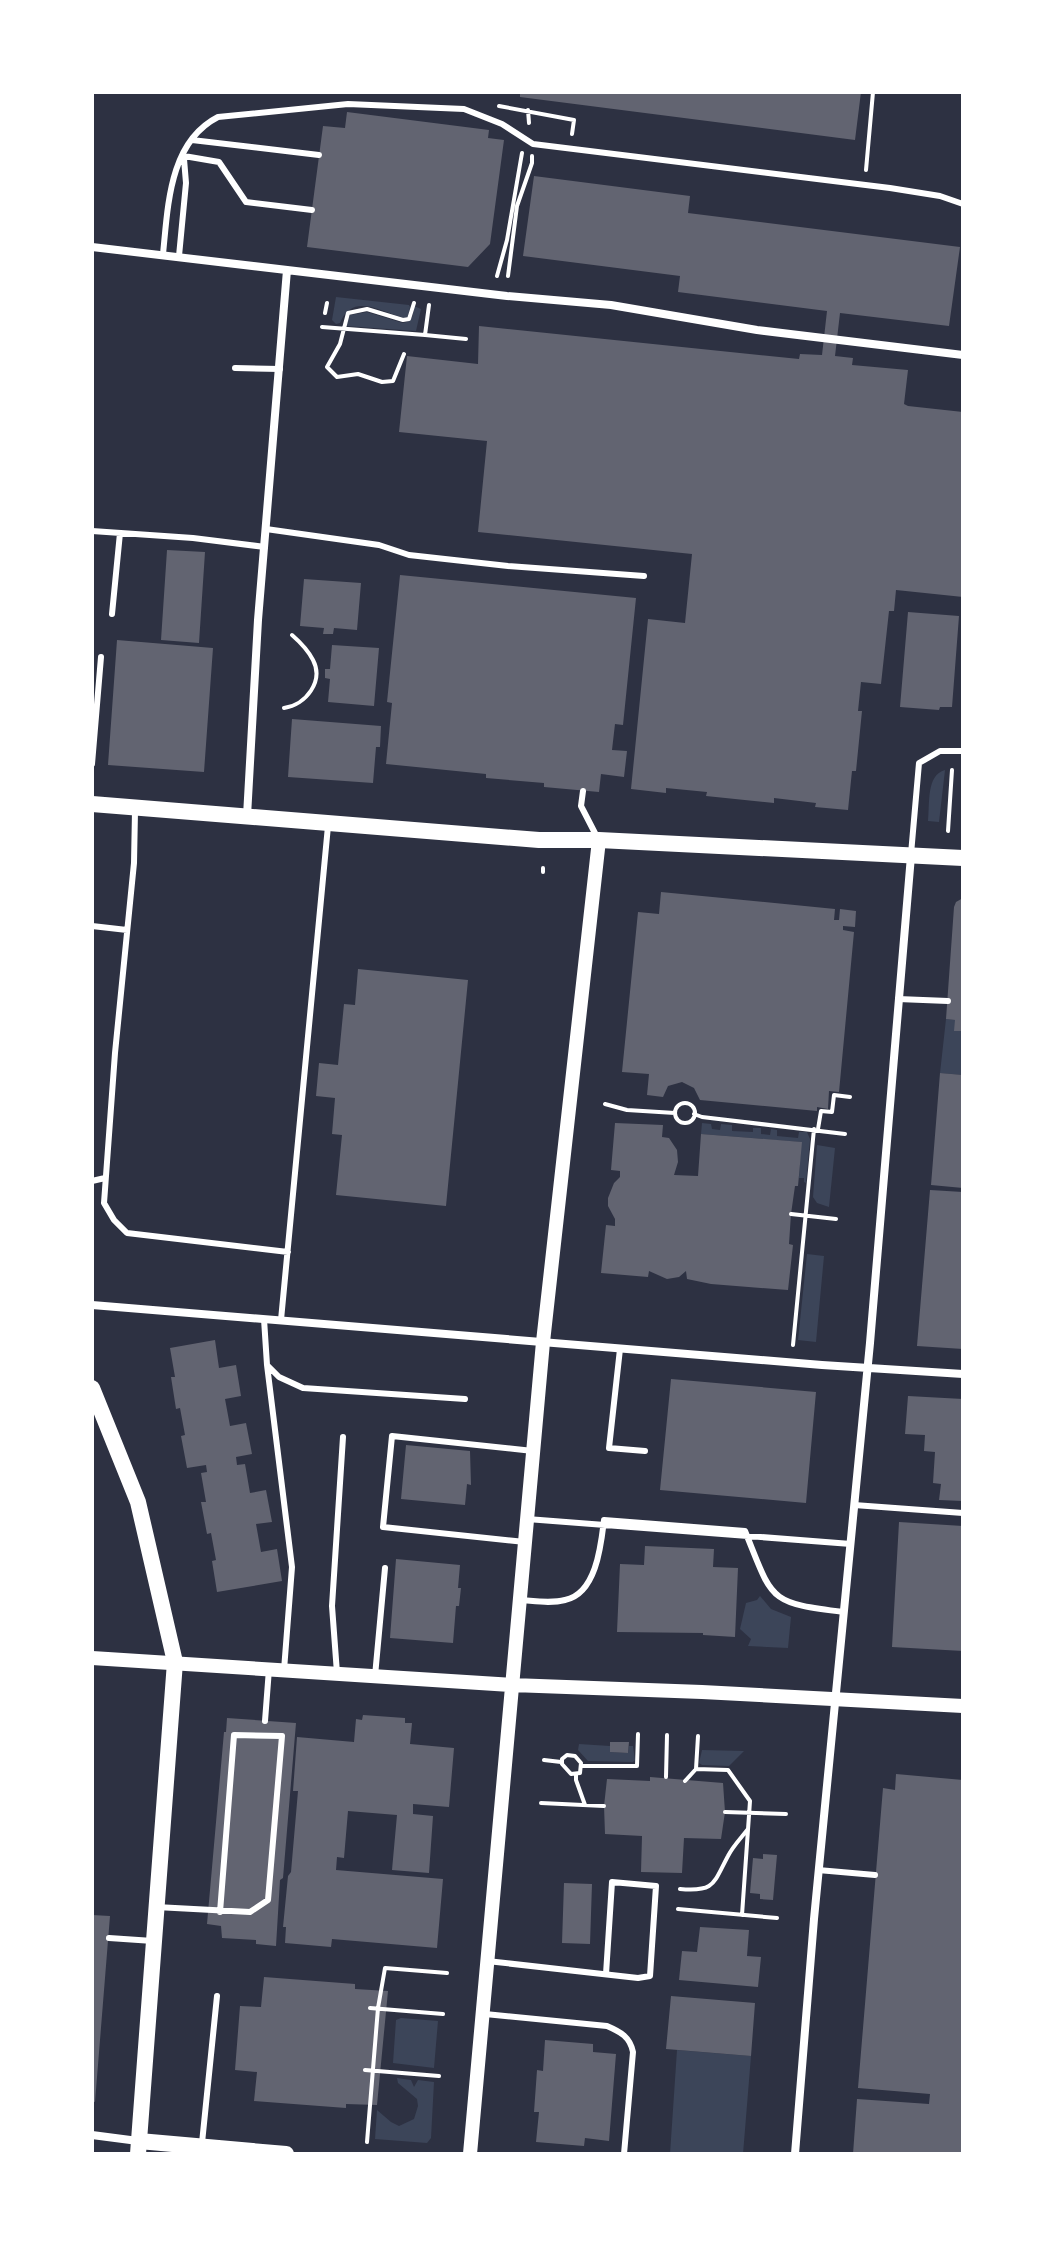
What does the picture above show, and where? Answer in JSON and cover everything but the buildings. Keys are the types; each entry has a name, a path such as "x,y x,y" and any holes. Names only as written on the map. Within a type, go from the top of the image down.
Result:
{"main road":[{"path":"92,804 539,840 599,840 963,858"},
{"path":"92,1388 138,1502 175,1662 139,2148 202,2147 286,2154"}],"street":[{"path":"92,247 611,305 757,330 963,355"},
{"path":"247,817 258,620 287,270"},
{"path":"470,2154 543,1342 599,840"},
{"path":"795,2154 818,1870 868,1369 911,854"},
{"path":"92,1305 868,1369 963,1374"},
{"path":"92,1658 512,1685 963,1706"},
{"path":"92,2135 139,2148"}],"lane":[{"path":"163,254 171,182 203,124 218,117 348,104 464,109 502,124 533,144 890,188 940,196 963,204"},
{"path":"192,140 319,155"},
{"path":"184,156 219,162 246,202 312,210"},
{"path":"179,256 186,183 184,156"},
{"path":"235,368 280,369"},
{"path":"266,529 379,545 409,555 644,576"},
{"path":"92,531 265,547"},
{"path":"112,614 120,533"},
{"path":"92,764 101,657"},
{"path":"911,854 919,763 945,750 963,751"},
{"path":"583,791 581,806 599,840"},
{"path":"135,807 134,863 104,1203 114,1220 127,1233 288,1252"},
{"path":"281,1320 329,822"},
{"path":"92,926 127,930"},
{"path":"898,999 948,1001"},
{"path":"92,1181 105,1178"},
{"path":"264,1319 292,1567 277,1669 265,1721"},
{"path":"620,1349 609,1448 645,1451"},
{"path":"267,1365 279,1377 303,1388 465,1399"},
{"path":"525,1542 383,1527 392,1436 533,1451"},
{"path":"337,1673 332,1606 343,1437"},
{"path":"854,1505 963,1513"},
{"path":"527,1519 851,1544"},
{"path":"520,1600 550,1602 575,1597 595,1565 604,1520 745,1531 770,1591 798,1607 844,1612"},
{"path":"375,1676 385,1568"},
{"path":"156,1907 220,1912 250,1912 268,1900 282,1736 234,1735 220,1912"},
{"path":"818,1870 875,1875"},
{"path":"487,1961 638,1978 650,1976 656,1886 612,1882 606,1974"},
{"path":"109,1938 153,1941"},
{"path":"202,2147 217,1996"},
{"path":"483,2013 607,2026 623,2033 631,2043 633,2052 624,2154"}],"path":[{"path":"865,180 873,92"},
{"path":"497,105 574,120 570,148"},
{"path":"497,276 528,138 531,110"},
{"path":"508,276 516,219 532,163 531,149"},
{"path":"325,313 327,303"},
{"path":"404,354 393,381 382,382 358,374 337,377 327,367 340,344 348,313 355,309 367,309 409,319 414,303"},
{"path":"425,335 429,305"},
{"path":"322,327 466,339"},
{"path":"284,708 302,701 317,679 315,662 292,635"},
{"path":"952,770 952,839"},
{"path":"793,1345 816,1129 821,1111 832,1112 834,1095 850,1097"},
{"path":"685,1103 692,1106 694,1114 691,1120 685,1122 679,1120 675,1113 678,1106 685,1103"},
{"path":"605,1104 627,1110 675,1113"},
{"path":"694,1114 845,1134"},
{"path":"791,1214 836,1219"},
{"path":"561,1762 571,1753 582,1766 637,1766 638,1734"},
{"path":"666,1777 667,1735"},
{"path":"685,1781 696,1769 698,1736"},
{"path":"544,1760 561,1762 571,1774 580,1773 582,1766"},
{"path":"696,1769 728,1770 750,1801 742,1915"},
{"path":"576,1774 585,1805"},
{"path":"541,1803 604,1806"},
{"path":"725,1812 786,1814"},
{"path":"680,1889 699,1891 712,1886 720,1876 729,1853 748,1829"},
{"path":"678,1909 777,1918"},
{"path":"367,2142 378,2008 385,1968 447,1973"},
{"path":"370,2008 443,2014"},
{"path":"365,2070 439,2076"}],"shaded area":[{"path":"336,297 409,305 408,317 360,306 352,308 336,324 332,320"},
{"path":"414,306 421,309 416,331 346,326 350,315 367,312 403,323 412,318"},
{"path":"945,770 939,822 928,821 932,784"},
{"path":"946,1019 955,1020 955,1030 963,1031 963,1075 940,1073"},
{"path":"702,1123 720,1130 721,1124 732,1125 732,1131 753,1132 753,1128 761,1128 761,1134 770,1135 771,1129 777,1130 777,1136 798,1138 799,1132 807,1132 810,1139 806,1183 804,1178 799,1178 801,1142 701,1134"},
{"path":"817,1145 835,1148 829,1207 817,1203 813,1197"},
{"path":"807,1254 824,1256 816,1342 798,1340"},
{"path":"760,1596 771,1609 791,1617 788,1648 748,1646 751,1639 740,1629 746,1603"},
{"path":"579,1744 610,1746 610,1752 628,1753 629,1746 633,1746 635,1760 588,1761 578,1750"},
{"path":"702,1750 744,1751 729,1766 702,1765 699,1763"},
{"path":"396,2020 438,2021 434,2068 393,2063"},
{"path":"677,2050 751,2056 743,2154 670,2154"},
{"path":"397,2078 411,2080 414,2087 418,2080 434,2082 431,2138 427,2143 375,2139 377,2110 399,2126 414,2119 417,2099 398,2083"}]}
